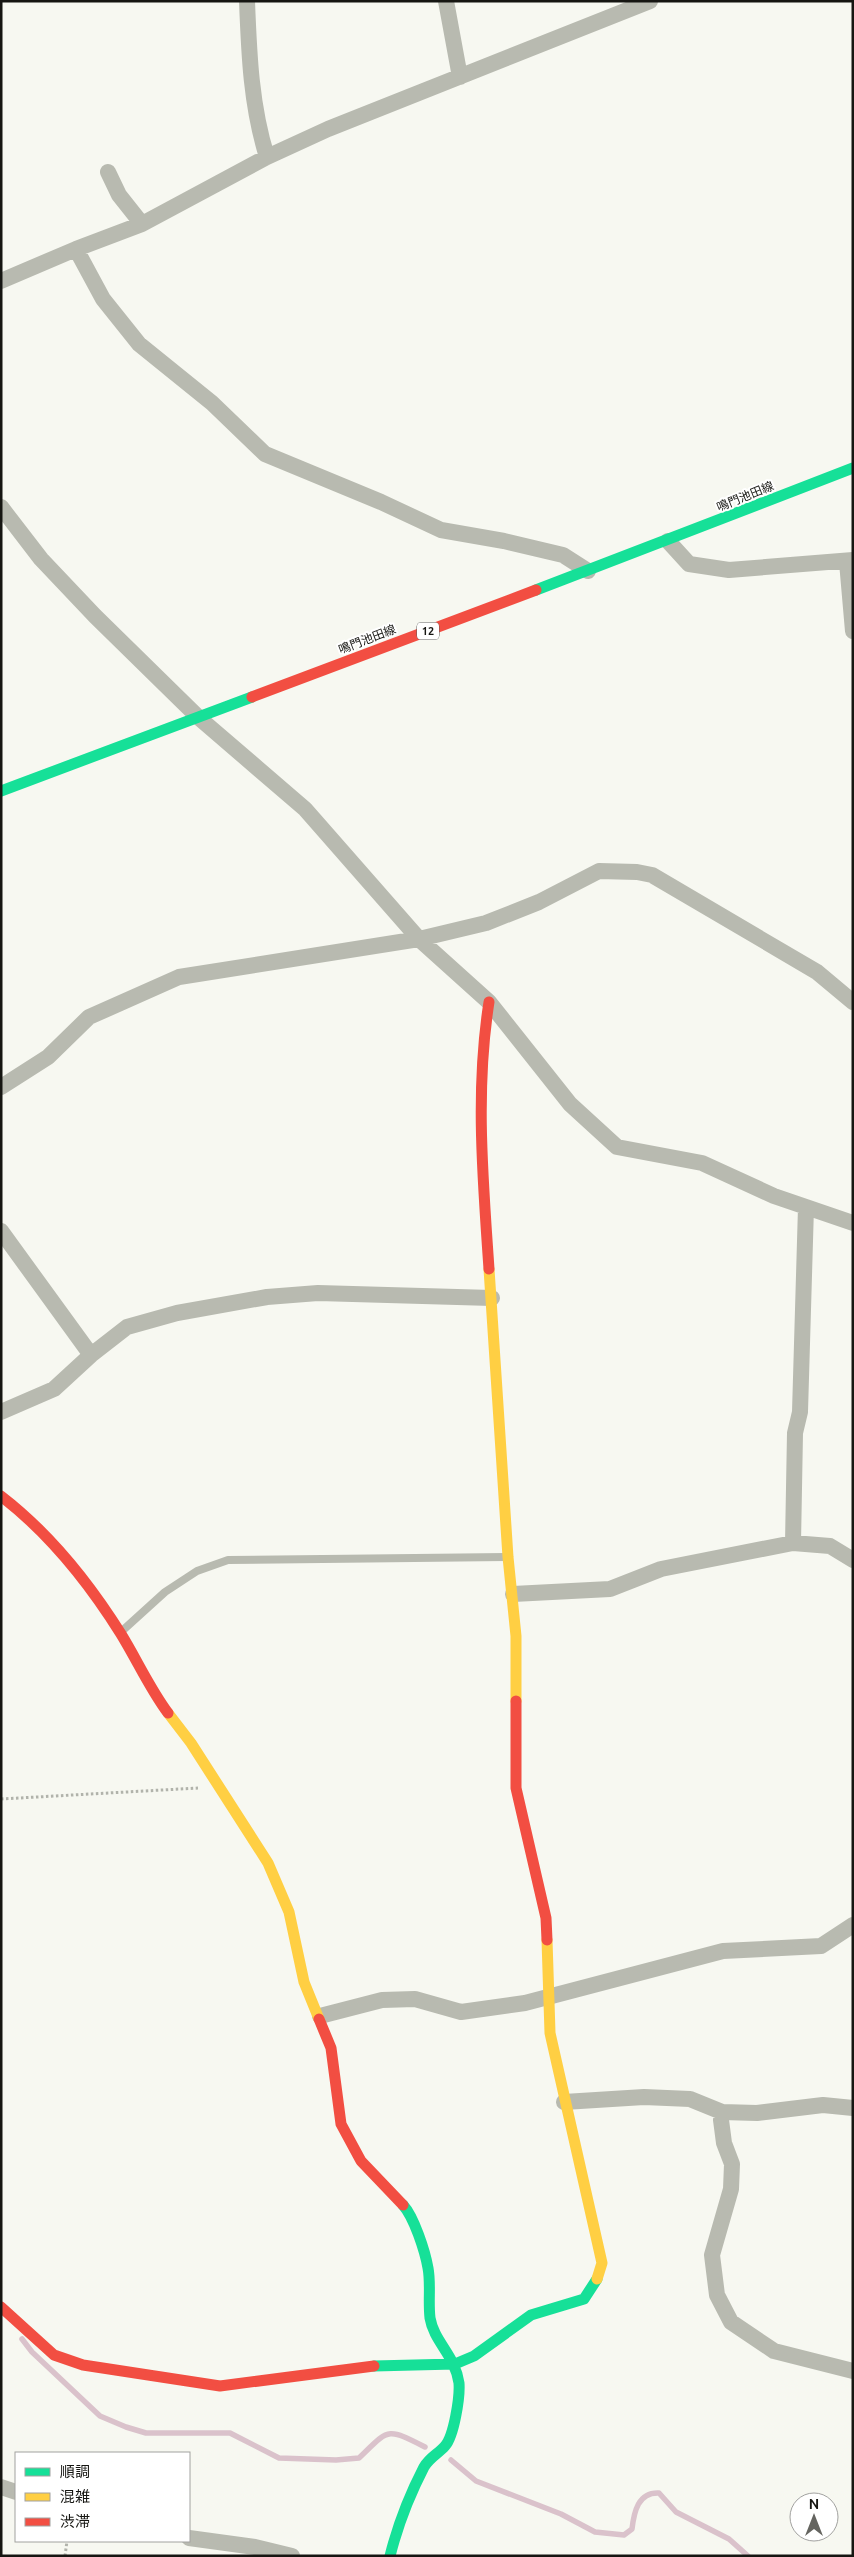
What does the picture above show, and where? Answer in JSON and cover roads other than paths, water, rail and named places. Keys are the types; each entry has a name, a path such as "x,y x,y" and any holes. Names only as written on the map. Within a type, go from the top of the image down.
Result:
{"street":[{"path":"247,1 250,71 259,132 267,157"},
{"path":"446,1 460,77"},
{"path":"1,281 76,249 142,224 267,157 328,129 650,1"},
{"path":"108,172 119,195 142,224"},
{"path":"76,249 102,299 139,344 212,403 265,454 380,502 441,530 504,541 563,555 588,571"},
{"name":"鳴門池田線","path":"1,791 668,541 853,468"},
{"path":"1,507 42,559 95,616 198,717 304,809 419,939 490,1002 570,1104 617,1147 702,1163 774,1196 853,1223"},
{"path":"668,541 689,564 728,570 850,561 853,631"},
{"path":"1,1087 48,1057 89,1017 178,977 419,939 486,922 540,902 599,871 652,874 768,941 817,972 853,1002"},
{"path":"1,2307 54,2355 83,2365 220,2386 367,2366 456,2364 474,2356 531,2315 584,2299 596,2282 602,2263 550,2034 546,1918 516,1788 516,1636 508,1557 480,1135 485,1028 490,1002"},
{"path":"794,1543 795,1433 800,1412 806,1207"},
{"path":"1,1231 91,1355"},
{"path":"1,1412 54,1389 91,1355 127,1327 177,1313 267,1297 318,1292 492,1298"},
{"path":"1,1496 29,1518 80,1576 120,1633 162,1705 191,1743 268,1863 289,1912 304,1982 320,2016 331,2048 341,2124 361,2161 407,2209 428,2268 430,2319 439,2341 456,2364 459,2385 455,2420 446,2445 431,2456 408,2501 400,2517 390,2556"},
{"path":"513,1594 610,1589 625,1585 661,1569 794,1543 830,1546 853,1560"},
{"path":"320,2016 382,2000 414,2000 461,2012 525,2003 723,1951 821,1946 853,1925"},
{"path":"564,2102 644,2097 690,2099 722,2112 757,2113 823,2105 853,2108"},
{"path":"722,2112 721,2120 724,2143 732,2164 731,2189 712,2255 717,2294 731,2322 774,2351 853,2371"},
{"path":"1,2487 15,2492"},
{"path":"190,2538 255,2547 292,2556"}],"lane":[{"path":"120,1633 165,1592 197,1571 228,1560 508,1557"}],"waterway":[{"path":"22,2339 32,2352 100,2416 146,2433 230,2433 279,2458 336,2460 359,2458 376,2441 389,2434 402,2436 425,2447"},
{"path":"451,2460 476,2481 561,2514 595,2532 624,2535 632,2529 634,2516 642,2499 659,2493 676,2512 729,2539 748,2556"}]}
